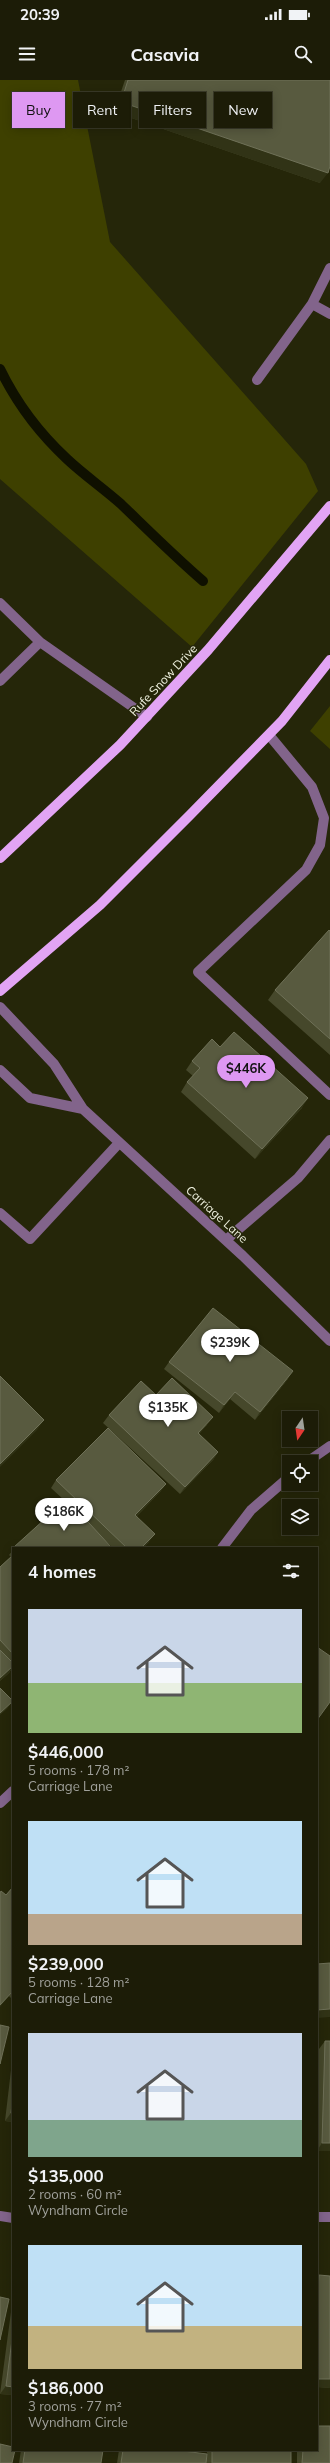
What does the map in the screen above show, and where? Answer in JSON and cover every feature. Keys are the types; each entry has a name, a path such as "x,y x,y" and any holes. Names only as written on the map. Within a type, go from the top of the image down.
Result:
{"main road":[{"name":"Rufe Snow Drive","path":"0,858 68,796 147,717 208,650 330,506"},
{"path":"0,991 100,905 269,735 330,660"}],"street":[{"path":"257,380 312,304 330,268"},
{"path":"312,304 330,314"},
{"path":"0,603 40,642 147,717"},
{"path":"0,681 40,642"},
{"path":"269,735 312,787 324,818 320,845 306,870 198,972 330,1095"},
{"name":"Carriage Lane","path":"0,1007 54,1064 83,1109 226,1240 330,1341"},
{"path":"0,1070 30,1098 83,1109"},
{"path":"226,1240 298,1178 330,1140"},
{"path":"0,1213 30,1239 119,1143"},
{"path":"317,1455 330,1446"},
{"path":"223,1547 251,1510 282,1484"},
{"path":"0,1803 12,1792"},
{"path":"0,2216 12,2218"},
{"path":"318,2217 330,2217"}],"shaded area":[{"path":"0,80 78,80 80,92 73,92 73,128 87,128 110,242 306,464 318,491 192,647 0,479"},
{"path":"330,706 330,749 310,731"}],"building":[{"path":"128,80 330,80 330,166 328,173 197,128 206,128 206,92 139,92 139,108 131,105 131,92 124,92"},
{"path":"329,930 330,931 330,1039 275,990"},
{"path":"234,1032 308,1098 262,1149 187,1082 200,1068 192,1061 212,1039 220,1047"},
{"path":"213,1308 293,1371 260,1412 235,1392 224,1405 169,1362"},
{"path":"0,1376 44,1420 0,1464"},
{"path":"172,1378 213,1417 198,1433 218,1452 185,1487 109,1415 141,1381 156,1395"},
{"path":"108,1428 166,1484 135,1515 155,1534 142,1547 126,1547 56,1480"},
{"path":"67,1499 111,1547 14,1547"},
{"path":"12,1556 12,1653 0,1640 0,1567"},
{"path":"318,1648 330,1656 330,1702 318,1719"},
{"path":"0,1650 12,1662 12,1667 0,1678"},
{"path":"0,1688 12,1700 12,1702 0,1713"},
{"path":"12,1888 12,1992 0,2005 1,1891 6,1895"},
{"path":"330,1963 330,2009 318,2010 318,1964"},
{"path":"0,2025 9,2027 0,2064"},
{"path":"325,2041 330,2041 330,2143 322,2143"},
{"path":"319,2275 330,2276 330,2379 318,2379"},
{"path":"0,2297 9,2299 0,2340"},
{"path":"12,2340 12,2387 6,2386"},
{"path":"318,2426 330,2426 330,2463 302,2463 303,2451 318,2451"},
{"path":"0,2444 12,2447 12,2451 15,2451 12,2463 0,2463"},
{"path":"25,2451 103,2451 101,2463 23,2463"},
{"path":"123,2451 183,2451 207,2454 206,2463 121,2463"},
{"path":"212,2451 291,2451 291,2463 212,2463"}],"waterway":[{"path":"0,369 13,393 29,417 47,439 80,471 121,504 171,553 203,581"}]}
